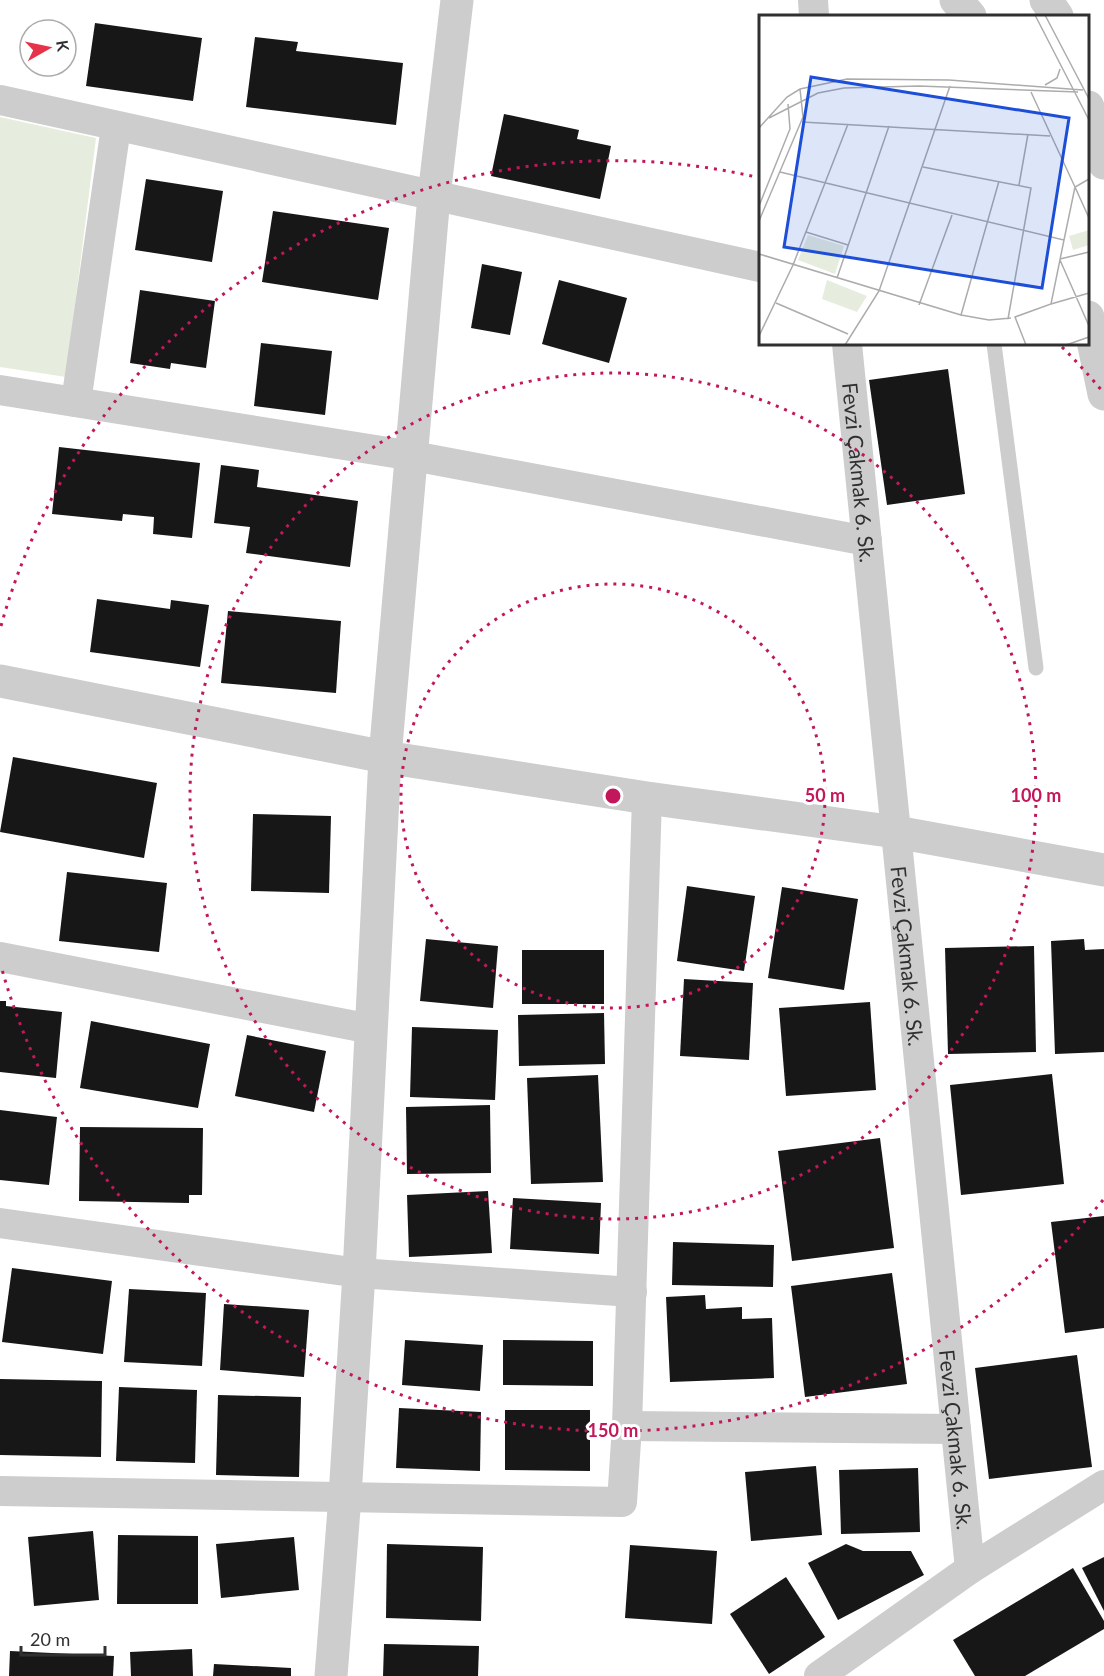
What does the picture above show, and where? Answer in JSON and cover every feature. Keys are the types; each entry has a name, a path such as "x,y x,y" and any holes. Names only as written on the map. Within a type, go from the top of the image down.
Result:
{"street":[{"path":"331,1676 359,1273 385,757 435,196 456,0"},
{"path":"813,0 814,15"},
{"path":"956,0 969,15"},
{"path":"1046,0 1056,15"},
{"path":"0,100 759,267"},
{"path":"1089,110 1104,163"},
{"path":"76,402 116,127"},
{"path":"1089,322 1104,394"},
{"name":"Fevzi Çakmak 6. Sk.","path":"847,345 970,1569"},
{"path":"0,390 413,456 867,541"},
{"path":"0,681 385,757 647,798 896,832 1104,870"},
{"path":"0,1491 622,1502 632,1292 647,798"},
{"path":"0,957 371,1029"},
{"path":"0,1223 359,1273 632,1292"},
{"path":"627,1426 956,1429"},
{"path":"819,1676 970,1569 1104,1485"}],"lane":[{"path":"994,345 1036,668"}],"green space":[{"path":"0,117 96,138 66,377 0,367"}],"building":[{"path":"95,23 202,38 193,101 86,86"},
{"path":"255,37 298,42 296,51 403,63 396,125 246,107"},
{"path":"504,114 579,130 577,139 611,146 600,199 491,176"},
{"path":"146,179 223,191 212,262 135,250"},
{"path":"273,211 389,228 378,300 262,282"},
{"path":"482,264 522,272 510,335 471,328"},
{"path":"559,280 627,298 609,363 542,344"},
{"path":"140,290 215,301 206,368 171,363 170,369 130,363"},
{"path":"261,343 332,351 325,415 254,406"},
{"path":"948,369 965,494 887,505 869,380"},
{"path":"59,447 200,463 192,538 153,534 154,517 123,514 122,521 52,514"},
{"path":"221,465 259,470 257,487 358,501 350,567 246,553 250,527 214,523"},
{"path":"97,599 170,609 171,600 209,605 200,667 90,652"},
{"path":"228,611 341,621 336,693 221,683"},
{"path":"13,757 157,783 144,858 0,832"},
{"path":"253,814 331,816 329,893 251,891"},
{"path":"67,872 167,883 159,952 59,941"},
{"path":"687,886 755,896 744,971 677,961"},
{"path":"782,887 858,899 844,990 768,978"},
{"path":"426,939 498,946 493,1008 420,1001"},
{"path":"1084,939 1085,950 1104,949 1104,1052 1055,1054 1051,941"},
{"path":"1034,946 1036,1052 948,1054 945,948"},
{"path":"522,950 604,950 604,1004 522,1004"},
{"path":"684,979 753,983 749,1060 680,1056"},
{"path":"0,1001 6,1001 6,1006 62,1012 56,1078 0,1072"},
{"path":"870,1002 876,1090 786,1096 779,1008"},
{"path":"604,1013 605,1064 519,1066 518,1015"},
{"path":"91,1021 210,1044 198,1108 80,1088"},
{"path":"412,1027 498,1030 495,1100 410,1097"},
{"path":"247,1035 326,1051 314,1112 235,1096"},
{"path":"1052,1074 1064,1184 961,1195 950,1085"},
{"path":"598,1075 603,1182 531,1184 527,1078"},
{"path":"490,1105 491,1173 407,1174 406,1107"},
{"path":"0,1110 57,1117 49,1185 0,1180"},
{"path":"80,1127 203,1128 202,1195 189,1195 189,1203 79,1201"},
{"path":"880,1138 894,1248 792,1261 778,1151"},
{"path":"488,1191 492,1253 409,1257 407,1195"},
{"path":"513,1198 601,1203 599,1254 510,1249"},
{"path":"1104,1216 1104,1328 1065,1333 1051,1222"},
{"path":"673,1242 774,1245 773,1287 672,1285"},
{"path":"12,1268 112,1281 103,1354 2,1342"},
{"path":"892,1273 907,1384 805,1397 791,1286"},
{"path":"129,1289 206,1293 202,1366 124,1362"},
{"path":"705,1295 706,1309 742,1307 742,1319 772,1318 774,1378 670,1382 666,1297"},
{"path":"224,1304 309,1310 304,1377 220,1370"},
{"path":"405,1340 483,1345 480,1391 402,1385"},
{"path":"503,1340 593,1341 593,1386 503,1385"},
{"path":"1077,1355 1092,1467 989,1479 975,1368"},
{"path":"0,1379 102,1381 101,1457 0,1455"},
{"path":"119,1387 197,1390 195,1463 116,1461"},
{"path":"218,1395 301,1397 299,1477 216,1475"},
{"path":"399,1408 481,1412 480,1471 396,1468"},
{"path":"505,1410 590,1410 590,1471 505,1470"},
{"path":"816,1466 822,1535 751,1541 745,1472"},
{"path":"918,1468 920,1532 841,1534 839,1470"},
{"path":"93,1531 99,1600 34,1606 28,1537"},
{"path":"118,1535 198,1536 198,1604 117,1604"},
{"path":"294,1537 299,1590 221,1598 216,1544"},
{"path":"387,1544 483,1547 481,1621 386,1618"},
{"path":"846,1544 863,1551 911,1551 924,1575 838,1620 808,1563"},
{"path":"630,1545 717,1551 712,1624 625,1618"},
{"path":"1104,1557 1104,1611 1082,1568"},
{"path":"1073,1568 1104,1621 1104,1629 1025,1676 975,1676 953,1640"},
{"path":"786,1577 825,1637 769,1674 730,1614"},
{"path":"384,1644 479,1646 478,1676 383,1676"},
{"path":"192,1649 193,1676 131,1676 130,1652"},
{"path":"10,1651 114,1656 113,1676 9,1676"},
{"path":"214,1664 291,1668 291,1676 213,1676"}]}
